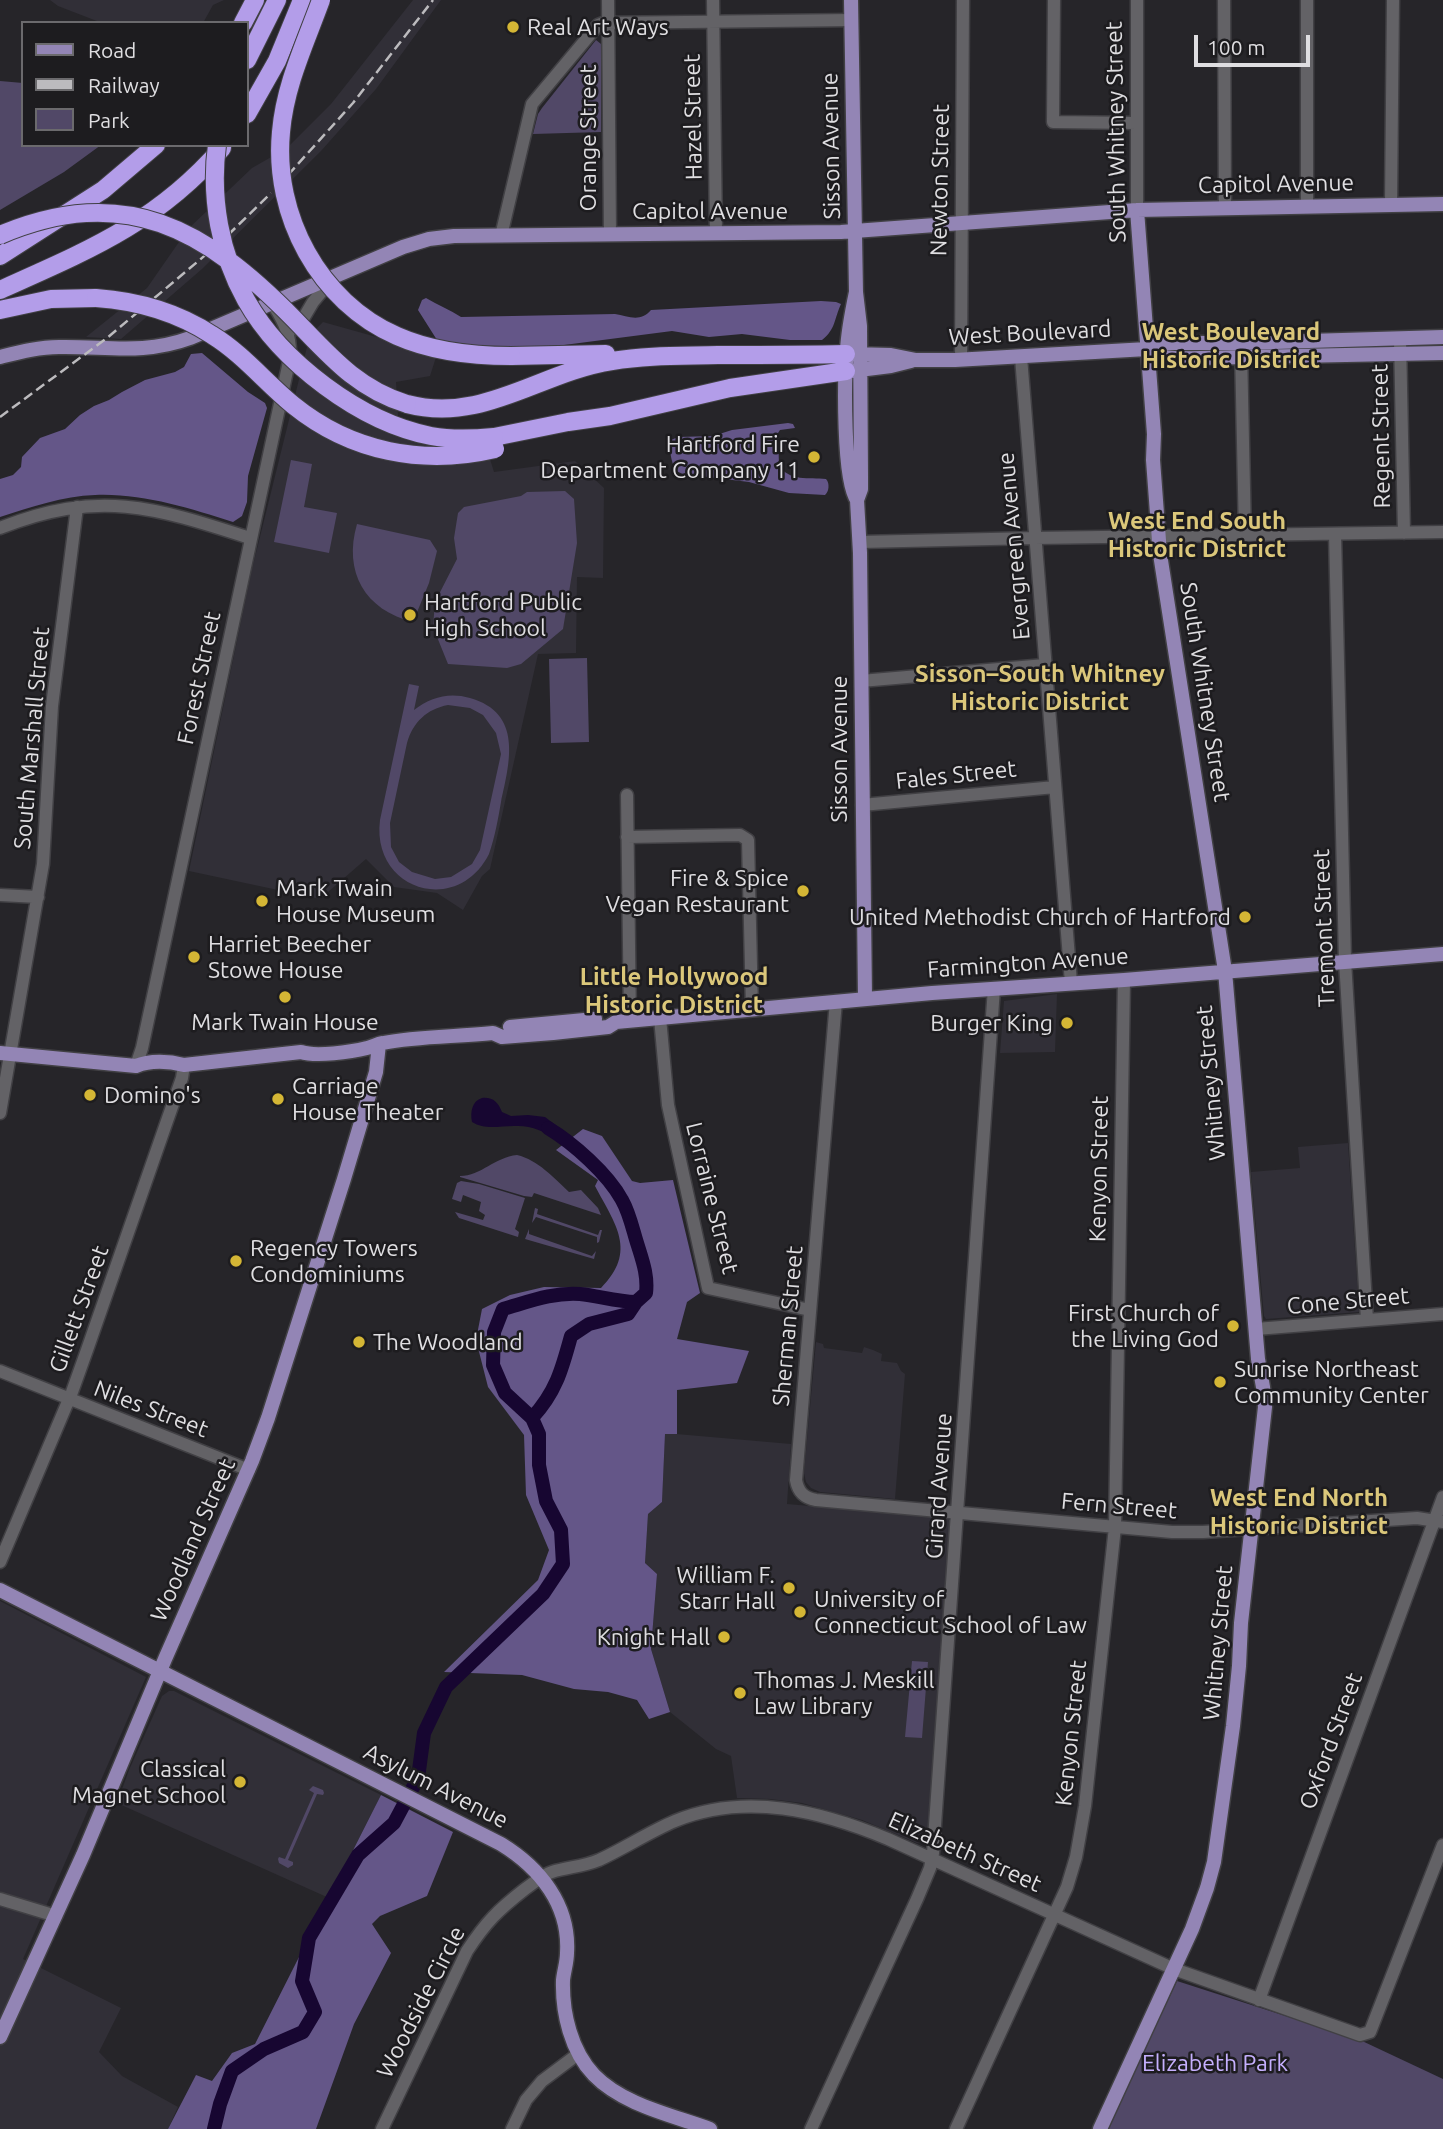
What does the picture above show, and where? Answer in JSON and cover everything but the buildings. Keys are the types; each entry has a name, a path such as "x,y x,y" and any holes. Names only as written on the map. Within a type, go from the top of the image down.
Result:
{"highway":[{"path":"244,21 254,0"},
{"path":"248,58 277,0"},
{"path":"248,112 270,76 302,0"},
{"path":"321,0 290,81 284,106 280,138 281,169 296,231 308,256 326,282 370,321 416,343 443,351 474,355 635,354 853,362"},
{"path":"0,256 103,190 154,147"},
{"path":"217,147 217,208 229,260 248,303 286,351 342,398 394,425 439,437 495,443"},
{"path":"0,289 89,250 130,227 181,189 221,147"},
{"path":"0,235 43,219 85,213 128,215 178,230 210,246 248,274 357,381 381,395 437,410 480,405 582,368 648,356"},
{"path":"0,310 45,300 96,298 154,308 200,327 234,351 300,410 338,433 368,446 402,455 433,457 461,456 568,422 853,362"}],"main road":[{"name":"Sisson Avenue","path":"852,0 856,292 853,362 855,458 851,490 857,500 860,542 865,998"},
{"name":"Capitol Avenue","path":"0,357 48,347 132,350 166,346 416,242 429,239 855,232 1137,210 1443,204"},
{"name":"South Whitney Street","path":"1137,210 1154,435 1158,537 1224,971"},
{"name":"West Boulevard","path":"853,362 891,355 916,360 961,360 1147,349 1161,357 1443,337"},
{"name":"West Boulevard","path":"1241,350 1401,355 1443,353"},
{"name":"Farmington Avenue","path":"5,1054 136,1066 142,1071 176,1070 184,1065 301,1052 313,1045 364,1040 379,1044 493,1033 500,1028 563,1021 606,1018 623,1021 865,998 1443,954"},
{"name":"Whitney Street","path":"1100,2129 1174,1969 1207,1888 1217,1848 1233,1726 1241,1623 1264,1419 1264,1387 1258,1359 1224,971"},
{"name":"Woodland Street","path":"0,2038 56,1916 249,1470 345,1177 376,1072 379,1044"},
{"name":"Asylum Avenue","path":"0,1590 501,1844 528,1862 542,1876 553,1895 565,1927 567,1953 564,2004 567,2024 578,2054 611,2089 676,2123 710,2129"}],"street":[{"name":"Orange Street","path":"608,0 610,234"},
{"name":"Hazel Street","path":"713,0 716,233"},
{"name":"Newton Street","path":"961,360 964,0"},
{"path":"1054,0 1053,122 1137,123"},
{"name":"South Whitney Street","path":"1137,0 1137,210"},
{"path":"1224,0 1224,208"},
{"path":"1307,0 1307,206"},
{"path":"1391,205 1393,0"},
{"path":"501,236 532,104 598,25 852,20"},
{"path":"290,341 313,302 335,275"},
{"path":"272,302 288,329 290,341"},
{"name":"Regent Street","path":"1400,339 1404,533"},
{"name":"Forest Street","path":"136,1066 290,357 290,341"},
{"path":"1241,350 1245,536"},
{"name":"Evergreen Avenue","path":"1021,357 1071,983"},
{"path":"0,528 45,512 107,505 153,510 250,538"},
{"name":"South Marshall Street","path":"0,1113 5,1054 43,864 52,706 77,507"},
{"path":"860,542 1443,532"},
{"name":"Tremont Street","path":"1335,534 1345,961 1367,1320"},
{"path":"862,681 1045,665"},
{"name":"Fales Street","path":"862,805 1055,787"},
{"path":"623,1021 627,795"},
{"path":"627,837 740,835 748,840 752,1009"},
{"path":"0,895 38,897"},
{"name":"Kenyon Street","path":"956,2129 1055,1916 1072,1872 1085,1806 1115,1527 1124,980"},
{"name":"Girard Avenue","path":"811,2129 917,1899 932,1860 959,1513 994,988"},
{"name":"Sherman Street","path":"836,1001 796,1480 800,1492 816,1500 959,1513"},
{"name":"Lorraine Street","path":"660,1018 668,1105 708,1288 810,1310"},
{"name":"Gillett Street","path":"0,1562 69,1399 183,1075 184,1065"},
{"name":"Cone Street","path":"1256,1329 1443,1314"},
{"name":"Niles Street","path":"0,1371 249,1470"},
{"name":"Oxford Street","path":"1259,2000 1439,1521 1443,1497"},
{"name":"Fern Street","path":"959,1513 1187,1532 1417,1518 1439,1521"},
{"name":"Elizabeth Street","path":"542,1876 585,1865 661,1827 692,1815 750,1806 793,1810 843,1822 888,1839 1174,1969 1364,2035 1370,2032 1443,1845"},
{"name":"Woodside Circle","path":"382,2129 458,1970 482,1927 494,1914 542,1876"},
{"path":"0,1899 56,1916"},
{"path":"512,2129 526,2100 542,2081 578,2054"}],"shaded area":[{"path":"50,0 224,0 213,5 204,21 97,21 58,6"},
{"path":"413,0 441,0 376,89 321,151 202,269 121,339 86,337 147,288 188,229 252,168 287,148 331,104"},
{"path":"426,298 461,317 615,314 638,318 651,310 821,301 841,304 832,328 822,340 790,340 742,334 709,337 672,331 564,345 502,349 437,340 418,310 422,300"},
{"name":"Hartford Public High School","path":"323,322 437,354 430,376 396,382 398,416 489,456 494,472 575,461 604,488 603,578 577,577 576,653 538,654 490,869 482,876 463,910 437,893 394,887 366,859 320,899 189,871 252,569 310,335"},
{"path":"202,353 265,403 267,408 248,476 247,502 242,516 233,522 148,499 95,495 59,500 0,517 0,479 13,475 21,467 22,457 40,438 65,429 94,406 145,380 175,372 184,367 191,354"},
{"path":"788,423 795,428 780,430 778,433 779,465 794,476 826,479 828,487 825,495 789,493 749,482 683,474 676,471 673,464 671,440 678,437 713,436 732,430"},
{"path":"1057,994 1055,1052 1000,1053 1004,1001"},
{"path":"482,1098 495,1101 502,1112 511,1116 545,1117 566,1133 556,1140 528,1127 477,1125 472,1122 472,1111 474,1104"},
{"path":"583,1129 602,1136 632,1181 640,1183 673,1180 700,1293 687,1302 677,1339 749,1351 737,1383 677,1390 677,1434 665,1434 662,1502 648,1514 645,1563 657,1574 651,1649 670,1712 649,1719 637,1700 608,1692 574,1689 522,1675 444,1672 538,1580 549,1550 526,1495 524,1435 488,1387 476,1340 482,1309 510,1295 544,1287 601,1288 612,1275 621,1249 615,1225 595,1186 598,1180 556,1150"},
{"path":"1348,1143 1359,1312 1266,1319 1251,1172 1300,1168 1298,1147"},
{"path":"816,1342 823,1344 824,1348 862,1353 864,1347 873,1350 882,1354 881,1361 897,1363 905,1374 895,1499 820,1492 806,1482 804,1473"},
{"name":"University of Connecticut School of Law","path":"665,1433 791,1444 787,1504 950,1518 929,1832 924,1840 917,1843 862,1820 802,1803 737,1798 731,1756 716,1749 670,1712 651,1649 657,1574 645,1563 648,1514 662,1502"},
{"path":"0,1601 146,1677 23,1959 121,2008 99,2052 122,2076 178,2107 168,2129 0,2129"},
{"name":"Classical Magnet School","path":"174,1691 381,1795 329,1898 117,1803 162,1696"},
{"path":"381,1795 453,1832 427,1896 380,1916 372,1924 391,1953 354,2024 316,2129 168,2129 196,2075 212,2081 232,2053 255,2044"}],"green space":[{"path":"596,40 601,44 601,132 533,134 542,108"},
{"path":"0,81 21,83 21,147 98,147 64,172 0,210"},
{"path":"291,460 312,464 304,507 337,513 329,553 274,542"},
{"path":"565,491 574,499 577,543 563,629 521,664 507,668 448,664 433,627 435,602 457,559 454,538 458,513 464,507 521,496 527,492"},
{"path":"357,524 430,540 437,551 429,583 413,622 382,608 370,598 362,586 353,558"},
{"path":"587,658 589,742 551,743 549,659"},
{"path":"409,684 419,686 414,710 434,699 455,696 470,698 487,705 498,715 509,741 507,771 491,848 475,873 457,885 438,889 419,887 402,878 389,864 381,844 380,820","holes":["448,705 470,708 483,715 496,733 501,754 480,850 472,864 451,877 435,879 412,872 399,862 391,847 390,823 407,743 417,723 427,713 440,707"]},
{"path":"517,1155 539,1165 569,1192 581,1190 601,1215 534,1193 532,1197 524,1196 460,1177"},
{"path":"461,1181 525,1198 515,1229 519,1232 518,1237 459,1218 455,1212 483,1220 485,1215 479,1211 481,1202 463,1195 461,1202 452,1199 457,1183"},
{"path":"535,1208 538,1209 537,1214 598,1235 602,1230 599,1242 597,1243 597,1237 536,1217 532,1223"},
{"path":"529,1229 529,1234 592,1256 596,1251 594,1259 525,1239"},
{"path":"912,1661 928,1662 922,1738 905,1737"},
{"path":"313,1786 324,1793 317,1794 288,1860 293,1862 293,1865 288,1868 279,1863 278,1859 285,1859 314,1793 309,1790"},
{"name":"Elizabeth Park","path":"1177,1981 1360,2040 1443,2079 1443,2129 1107,2129"}],"waterway":[{"path":"214,2129 232,2071 264,2049 303,2032 315,2012 302,1981 309,1938 358,1855 394,1823 418,1778 424,1733 446,1687 543,1594 563,1564 561,1530 546,1501 539,1465 539,1434 532,1418 505,1393 493,1365 494,1332 503,1309 541,1298 570,1294 636,1302 646,1293 646,1281 629,1217 616,1190 589,1160 548,1128"},
{"path":"532,1418 553,1389 571,1336 589,1324 628,1314 636,1302"}],"railway":[{"path":"288,175 353,103 433,0"},
{"path":"228,235 271,193"},
{"path":"0,417 107,338 209,252"}],"place":[{"name":"Real Art Ways","path":"513,27"},
{"name":"Hartford Fire Department Company 11","path":"814,457"},
{"name":"Hartford Public High School","path":"410,615"},
{"name":"Fire & Spice Vegan Restaurant","path":"803,891"},
{"name":"Mark Twain House Museum","path":"262,901"},
{"name":"United Methodist Church of Hartford","path":"1245,917"},
{"name":"Harriet Beecher Stowe House","path":"194,957"},
{"name":"Mark Twain House","path":"285,997"},
{"name":"Burger King","path":"1067,1023"},
{"name":"Domino's","path":"90,1095"},
{"name":"Carriage House Theater","path":"278,1099"},
{"name":"Regency Towers Condominiums","path":"236,1261"},
{"name":"First Church of the Living God","path":"1233,1326"},
{"name":"The Woodland","path":"359,1342"},
{"name":"Sunrise Northeast Community Center","path":"1220,1382"},
{"name":"William F. Starr Hall","path":"789,1588"},
{"name":"University of Connecticut School of Law","path":"800,1612"},
{"name":"Knight Hall","path":"724,1637"},
{"name":"Thomas J. Meskill Law Library","path":"740,1693"},
{"name":"Classical Magnet School","path":"240,1782"}],"district":[{"name":"West Boulevard Historic District","path":"1231,346"},
{"name":"West End South Historic District","path":"1197,535"},
{"name":"Sisson–South Whitney Historic District","path":"1040,688"},
{"name":"Little Hollywood Historic District","path":"674,991"},
{"name":"West End North Historic District","path":"1299,1512"}]}
